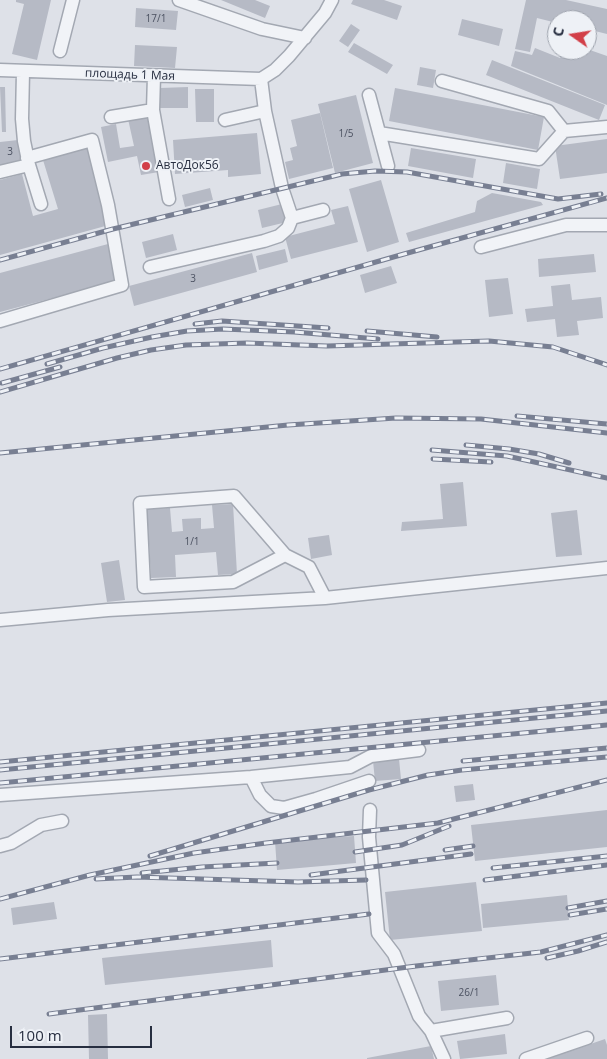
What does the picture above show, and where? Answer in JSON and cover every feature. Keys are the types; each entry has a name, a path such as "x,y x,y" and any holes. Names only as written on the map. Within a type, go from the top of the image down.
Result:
{"street":[{"path":"60,51 74,0"},
{"path":"179,0 262,28 305,38"},
{"path":"150,267 279,236 288,228 292,218 282,188 265,111 261,78 275,70 305,38 325,14 332,0"},
{"name":"площадь 1 Мая","path":"0,70 261,78"},
{"path":"23,72 22,119 24,140 28,161 41,204"},
{"path":"154,76 153,110 169,199"},
{"path":"442,81 548,111 564,131"},
{"path":"369,95 388,166"},
{"path":"111,117 153,110"},
{"path":"225,120 265,111"},
{"path":"379,133 539,159 564,131 607,126"},
{"path":"0,172 92,140 108,205 122,285 0,321"},
{"path":"292,218 323,210"},
{"path":"481,247 566,225 607,225"},
{"path":"285,555 233,582 144,587 140,503 234,496 285,555 309,567 325,598"},
{"path":"0,620 108,610 325,598 607,568"},
{"path":"0,795 251,778 350,767 371,756 419,750"},
{"path":"251,778 260,794 271,806 284,808 369,781"},
{"path":"370,810 369,837 378,933 394,954 419,1016 431,1031 444,1059"},
{"path":"0,846 11,843 41,825 62,821"},
{"path":"431,1031 507,1018"},
{"path":"526,1059 587,1038"}],"building":[{"path":"16,0 51,0 37,60 12,54 24,4 16,2"},
{"path":"221,0 255,0 270,6 265,18"},
{"path":"353,0 384,0 402,6 397,20 351,4"},
{"path":"526,0 566,0 607,9 607,34 597,32 597,10 547,10 547,20 537,18 530,52 515,49"},
{"path":"136,8 178,11 176,30 135,27"},
{"path":"462,19 503,29 499,46 458,35"},
{"path":"351,24 360,30 348,47 339,41"},
{"path":"354,43 393,65 387,74 348,52"},
{"path":"135,45 177,47 175,68 134,66"},
{"path":"535,48 547,53 547,60 597,60 597,52 607,56 607,105 511,66 515,51 532,55"},
{"path":"492,60 605,105 599,120 486,75"},
{"path":"420,67 436,70 433,88 417,85"},
{"path":"0,87 5,87 6,132 2,132"},
{"path":"188,87 188,108 160,108 160,88"},
{"path":"395,88 544,117 538,150 389,121"},
{"path":"195,89 214,89 214,122 196,122"},
{"path":"356,95 373,163 335,173 318,104"},
{"path":"320,113 333,168 289,179 285,162 293,160 290,148 297,146 291,120"},
{"path":"148,115 159,172 141,175 137,156 108,162 101,127 116,124 120,148 134,146 128,119"},
{"path":"257,133 261,174 228,177 228,170 175,174 173,140"},
{"path":"607,139 607,173 560,179 555,146"},
{"path":"18,140 21,162 0,165 0,142"},
{"path":"87,148 109,225 0,255 0,180 22,174 33,216 58,209 43,160"},
{"path":"411,148 476,159 473,178 408,166"},
{"path":"506,163 540,169 537,189 503,183"},
{"path":"381,180 399,242 367,252 349,189"},
{"path":"210,188 213,200 185,207 182,195"},
{"path":"492,193 541,202 543,205 409,242 406,233 475,212 477,201"},
{"path":"282,204 287,222 262,228 258,210"},
{"path":"348,206 358,242 291,259 285,237 335,224 331,210"},
{"path":"173,234 177,250 146,258 142,242"},
{"path":"108,244 117,281 0,312 0,273"},
{"path":"285,249 288,262 259,270 256,256"},
{"path":"252,253 257,272 134,306 129,286"},
{"path":"594,254 596,272 539,277 538,259"},
{"path":"391,266 397,283 365,293 360,275"},
{"path":"508,278 513,314 489,317 485,280"},
{"path":"570,284 572,300 601,297 603,318 577,321 579,335 557,337 555,319 527,322 525,309 553,306 551,286"},
{"path":"463,482 467,526 401,531 402,522 443,519 440,484"},
{"path":"233,504 237,574 218,575 216,552 175,555 176,577 151,578 147,509 170,508 172,532 183,531 182,519 201,518 201,529 214,528 212,505"},
{"path":"577,510 582,555 556,557 551,513"},
{"path":"329,535 332,555 311,559 308,538"},
{"path":"119,560 125,600 107,602 101,563"},
{"path":"399,759 401,779 375,781 373,761"},
{"path":"473,784 475,800 456,802 454,786"},
{"path":"607,810 607,847 475,861 471,825"},
{"path":"354,836 356,863 277,870 275,841"},
{"path":"476,882 482,931 390,940 385,892"},
{"path":"567,895 569,920 483,928 481,904"},
{"path":"54,902 57,919 13,925 11,908"},
{"path":"271,940 273,967 105,985 102,958"},
{"path":"496,975 499,1005 441,1011 438,981"},
{"path":"107,1014 108,1059 89,1059 88,1015"},
{"path":"505,1034 507,1054 460,1059 457,1041"},
{"path":"605,1039 607,1059 547,1059"},
{"path":"431,1046 434,1059 367,1059 367,1058"}],"railway":[{"path":"0,260 113,229 342,174 375,171 407,172 558,199 601,194"},
{"path":"0,369 607,198"},
{"path":"195,324 222,321 328,328"},
{"path":"47,364 103,348 187,331 223,329 294,332 378,339"},
{"path":"367,331 437,337"},
{"path":"0,392 117,358 151,350 186,345 247,343 327,346 489,341 553,347 607,365"},
{"path":"2,383 60,367"},
{"path":"517,416 607,424"},
{"path":"0,453 288,425 396,418 481,419 607,433"},
{"path":"466,445 539,454 569,463"},
{"path":"432,450 507,456 607,478"},
{"path":"433,459 491,462"},
{"path":"0,762 607,703"},
{"path":"0,770 607,711"},
{"path":"0,783 607,725"},
{"path":"463,761 607,748"},
{"path":"150,856 369,790 428,775 462,770 607,757"},
{"path":"0,899 90,875 194,853 438,823 607,780"},
{"path":"355,852 402,845 449,826"},
{"path":"445,850 473,846"},
{"path":"311,875 471,854"},
{"path":"493,868 607,856"},
{"path":"142,873 202,867 277,863"},
{"path":"485,880 607,865"},
{"path":"96,879 137,877 298,882 366,880"},
{"path":"568,908 607,901"},
{"path":"570,915 607,909"},
{"path":"0,959 369,914"},
{"path":"49,1014 416,966 541,952 607,935"},
{"path":"547,958 607,942"}],"place":[{"name":"АвтоДок56","path":"146,166"}]}
